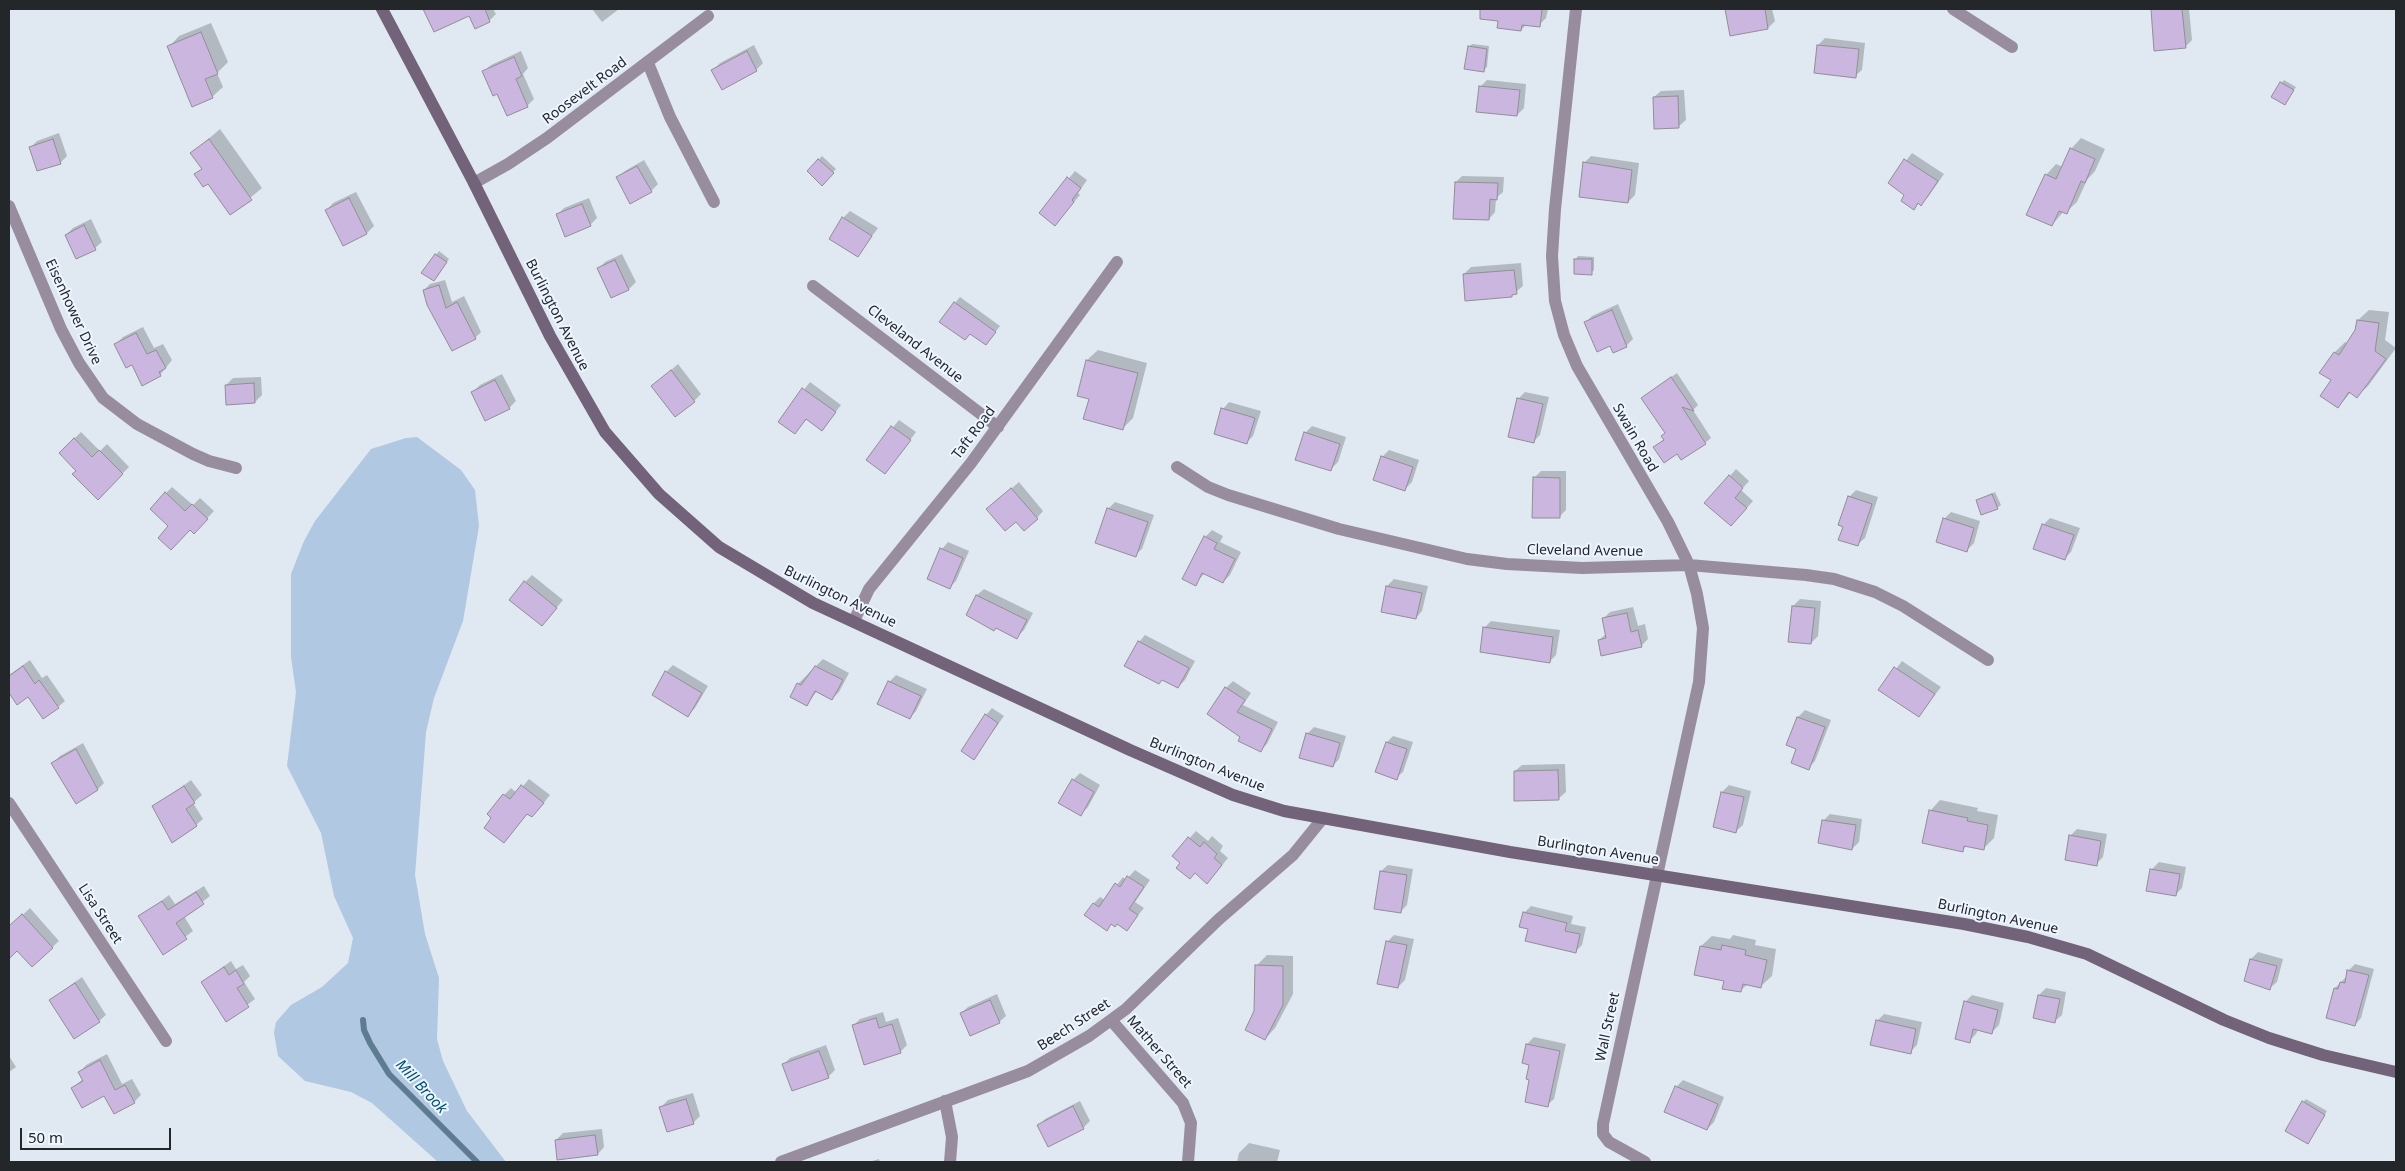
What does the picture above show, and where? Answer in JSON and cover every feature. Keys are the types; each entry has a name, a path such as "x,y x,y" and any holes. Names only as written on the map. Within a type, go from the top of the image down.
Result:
{"main road":[{"name":"Burlington Avenue","path":"382,9 474,183 573,380 605,432 629,462 659,494 719,547 788,589 1121,746 1234,795 1284,811 1656,875 1964,924 2028,937 2087,954 2224,1020 2269,1038 2323,1055 2396,1068"}],"street":[{"name":"Swain Road","path":"1576,9 1553,235 1553,279 1558,312 1564,335 1577,366 1668,522 1689,565 1697,594 1703,628 1702,663 1656,875"},
{"path":"1952,9 2012,47"},
{"name":"Roosevelt Road","path":"474,183 508,164 547,138 708,16"},
{"path":"648,63 670,117 714,202"},
{"name":"Eisenhower Drive","path":"9,206 61,329 78,363 103,398 137,424 193,454 209,461 236,468"},
{"name":"Taft Road","path":"854,621 870,590 998,427 1117,262"},
{"name":"Cleveland Avenue","path":"813,286 998,427"},
{"name":"Cleveland Avenue","path":"1177,467 1208,487 1228,495 1339,529 1467,559 1507,564 1582,568 1689,565 1806,575 1849,584 1875,592 1903,606 1988,660"},
{"name":"Lisa Street","path":"9,804 166,1041"},
{"name":"Beech Street","path":"781,1162 1028,1071 1055,1056 1111,1020 1142,995 1218,920 1293,856 1323,818"},
{"name":"Wall Street","path":"1645,1162 1612,1145 1605,1138 1602,1129 1656,875"},
{"name":"Mather Street","path":"1111,1020 1184,1103 1191,1123 1188,1162"},
{"path":"945,1101 952,1137 950,1162"}],"shaded area":[{"path":"417,437 461,470 475,490 479,526 463,621 434,698 426,732 415,875 425,934 439,978 437,1039 443,1061 467,1111 506,1162 438,1162 372,1103 351,1092 305,1081 278,1056 274,1033 276,1022 291,1005 322,987 348,963 353,938 334,896 321,833 287,766 296,692 291,657 291,574 304,541 315,521 371,449 406,438"}],"building":[{"path":"423,9 485,9 490,22 475,29 469,16 434,32"},
{"path":"1480,9 1542,9 1540,27 1522,25 1521,31 1497,28 1498,21 1480,19"},
{"path":"1725,9 1765,9 1768,29 1730,36"},
{"path":"2151,9 2182,9 2186,48 2154,51"},
{"path":"201,32 218,74 205,79 213,98 192,107 167,46"},
{"path":"1817,45 1859,49 1856,78 1814,73"},
{"path":"1468,46 1487,49 1484,72 1464,69"},
{"path":"747,51 757,71 722,90 711,70"},
{"path":"514,57 522,76 516,79 528,107 507,116 497,94 493,96 482,71"},
{"path":"2280,82 2294,90 2285,105 2271,97"},
{"path":"1479,86 1520,90 1517,116 1476,112"},
{"path":"1678,96 1679,128 1654,129 1653,97"},
{"path":"53,139 61,164 37,171 29,147"},
{"path":"209,139 252,200 230,215 208,184 203,187 194,174 202,169 190,153"},
{"path":"2070,148 2095,159 2085,183 2081,181 2067,214 2059,211 2052,226 2026,215 2045,174 2056,179"},
{"path":"818,159 834,173 822,186 807,171"},
{"path":"1904,159 1938,181 1921,206 1918,203 1914,210 1901,201 1904,195 1888,183"},
{"path":"1583,162 1632,170 1628,203 1579,197"},
{"path":"637,166 652,192 630,204 616,177"},
{"path":"1067,177 1081,188 1072,200 1074,202 1055,226 1039,213"},
{"path":"1455,182 1498,183 1497,200 1490,199 1489,220 1453,219"},
{"path":"349,198 367,234 343,246 325,210"},
{"path":"582,204 591,226 565,237 556,214"},
{"path":"842,217 872,236 858,257 829,239"},
{"path":"84,225 96,250 76,259 65,235"},
{"path":"435,254 447,262 434,281 421,273"},
{"path":"1574,259 1592,259 1592,275 1574,274"},
{"path":"615,260 629,290 611,298 597,268"},
{"path":"1514,270 1517,294 1512,295 1512,297 1465,301 1463,274"},
{"path":"439,285 446,308 457,302 476,339 452,351 427,305 423,290"},
{"path":"954,302 996,332 986,345 970,334 965,340 939,322"},
{"path":"1612,310 1627,347 1613,353 1610,346 1597,352 1584,322"},
{"path":"2357,320 2379,323 2375,351 2386,359 2357,398 2349,392 2338,408 2320,396 2331,380 2319,373 2334,352 2339,355 2355,330"},
{"path":"136,333 147,354 156,350 166,368 159,372 161,376 142,386 132,365 126,368 114,344"},
{"path":"1086,360 1138,373 1123,430 1083,419 1089,399 1077,396"},
{"path":"671,370 695,402 675,417 651,386"},
{"path":"1671,377 1694,411 1682,407 1706,444 1681,460 1677,454 1664,463 1653,447 1664,440 1661,436 1665,433 1641,398"},
{"path":"495,380 510,409 485,421 471,392"},
{"path":"254,383 255,403 226,405 225,385"},
{"path":"802,388 836,412 822,431 806,419 795,434 778,422"},
{"path":"1517,398 1543,404 1534,443 1508,437"},
{"path":"1221,408 1255,418 1247,444 1214,434"},
{"path":"891,426 911,440 885,474 866,460"},
{"path":"1304,432 1340,444 1331,471 1295,460"},
{"path":"74,438 92,457 99,450 123,474 98,500 72,474 76,471 59,453"},
{"path":"1381,456 1413,467 1405,491 1373,480"},
{"path":"1729,475 1743,488 1735,498 1747,508 1731,526 1704,503"},
{"path":"1533,477 1560,478 1560,518 1532,518"},
{"path":"1011,488 1038,519 1024,531 1016,522 1005,531 986,509"},
{"path":"165,492 185,511 192,504 208,519 194,534 190,530 171,550 158,538 168,526 150,509"},
{"path":"1992,494 1998,509 1981,515 1976,500"},
{"path":"1848,496 1872,504 1858,546 1838,540 1843,527 1838,525"},
{"path":"1107,508 1148,522 1136,557 1095,543"},
{"path":"1943,518 1974,528 1967,552 1936,542"},
{"path":"2042,524 2074,535 2065,560 2033,549"},
{"path":"1204,536 1217,543 1214,549 1235,559 1223,583 1202,573 1196,586 1182,579"},
{"path":"940,548 963,558 950,589 927,579"},
{"path":"524,581 557,608 542,626 509,600"},
{"path":"1386,586 1422,593 1416,619 1381,612"},
{"path":"976,595 1027,620 1017,639 996,628 994,631 966,615"},
{"path":"1792,606 1815,608 1811,644 1788,642"},
{"path":"1627,613 1631,632 1638,630 1642,647 1601,656 1598,640 1606,638 1602,618"},
{"path":"1483,627 1553,637 1550,663 1480,652"},
{"path":"1138,641 1189,668 1178,688 1162,680 1159,684 1124,666"},
{"path":"23,666 35,684 39,680 59,708 43,719 28,697 17,705 9,693 9,676"},
{"path":"815,666 843,680 832,700 815,691 807,706 790,697 797,683 801,685"},
{"path":"1894,667 1935,694 1919,717 1878,690"},
{"path":"665,671 702,693 688,717 652,695"},
{"path":"888,681 921,696 910,719 877,704"},
{"path":"1225,687 1245,700 1237,712 1272,729 1261,752 1238,741 1240,737 1207,714"},
{"path":"985,714 998,723 974,760 961,751"},
{"path":"1797,717 1825,727 1809,770 1791,763 1796,749 1786,745"},
{"path":"1306,733 1340,743 1333,767 1299,758"},
{"path":"1386,742 1407,749 1397,780 1375,772"},
{"path":"76,749 98,790 76,804 51,763"},
{"path":"1558,770 1559,800 1514,801 1514,771"},
{"path":"1072,779 1094,792 1081,816 1058,803"},
{"path":"521,785 544,803 532,817 527,814 504,843 484,828 491,818 487,814 503,794 510,799"},
{"path":"184,786 195,803 186,809 197,826 172,843 152,806"},
{"path":"1721,792 1744,797 1736,833 1713,827"},
{"path":"1929,810 1968,818 1967,821 1988,825 1984,850 1964,846 1963,852 1922,843"},
{"path":"1822,820 1856,825 1852,850 1818,843"},
{"path":"2069,835 2101,841 2097,866 2065,860"},
{"path":"1188,837 1200,847 1204,842 1217,854 1214,858 1222,865 1207,884 1195,873 1190,879 1176,868 1180,863 1172,856"},
{"path":"2150,869 2180,874 2176,896 2146,891"},
{"path":"1380,871 1407,875 1401,913 1374,909"},
{"path":"1127,876 1144,887 1129,909 1138,915 1127,931 1117,924 1115,927 1111,924 1107,931 1084,915 1093,903 1099,907 1115,883 1120,887"},
{"path":"196,892 204,904 176,923 187,939 163,955 138,916 162,901 168,910"},
{"path":"1523,912 1567,923 1565,931 1580,934 1576,953 1525,941 1528,929 1519,927"},
{"path":"22,914 53,948 32,967 17,951 9,959 9,926"},
{"path":"1386,941 1407,945 1398,988 1377,984"},
{"path":"1722,945 1746,950 1745,955 1767,960 1761,988 1743,984 1741,992 1722,989 1724,981 1694,975 1700,946 1721,950"},
{"path":"2250,959 2277,966 2270,990 2244,981"},
{"path":"1255,965 1283,966 1283,1005 1265,1040 1245,1030 1254,1011"},
{"path":"224,967 229,975 236,970 244,984 237,988 249,1007 226,1022 201,982"},
{"path":"2347,970 2369,975 2355,1026 2326,1018 2334,988 2338,989 2340,982 2345,983"},
{"path":"75,983 100,1022 74,1039 49,1000"},
{"path":"2038,995 2060,999 2055,1023 2033,1018"},
{"path":"990,1000 1000,1023 970,1036 960,1013"},
{"path":"1964,1001 1998,1010 1992,1034 1973,1029 1970,1043 1955,1039"},
{"path":"876,1018 879,1028 892,1024 901,1053 864,1065 852,1025"},
{"path":"1876,1020 1916,1029 1911,1054 1870,1045"},
{"path":"1526,1044 1560,1051 1548,1107 1525,1102 1529,1080 1526,1079 1529,1065 1522,1063"},
{"path":"819,1051 829,1078 792,1091 782,1064"},
{"path":"100,1060 115,1090 125,1085 135,1103 114,1114 104,1096 82,1108 71,1088 83,1081 78,1072"},
{"path":"1675,1086 1718,1104 1707,1130 1664,1112"},
{"path":"686,1099 694,1124 667,1132 659,1107"},
{"path":"2302,1101 2325,1115 2308,1144 2285,1131"},
{"path":"1073,1106 1084,1129 1048,1147 1037,1125"},
{"path":"595,1135 598,1155 557,1160 555,1140"}],"waterway":[{"name":"Mill Brook","path":"363,1020 364,1030 370,1043 389,1074 477,1162"}]}
